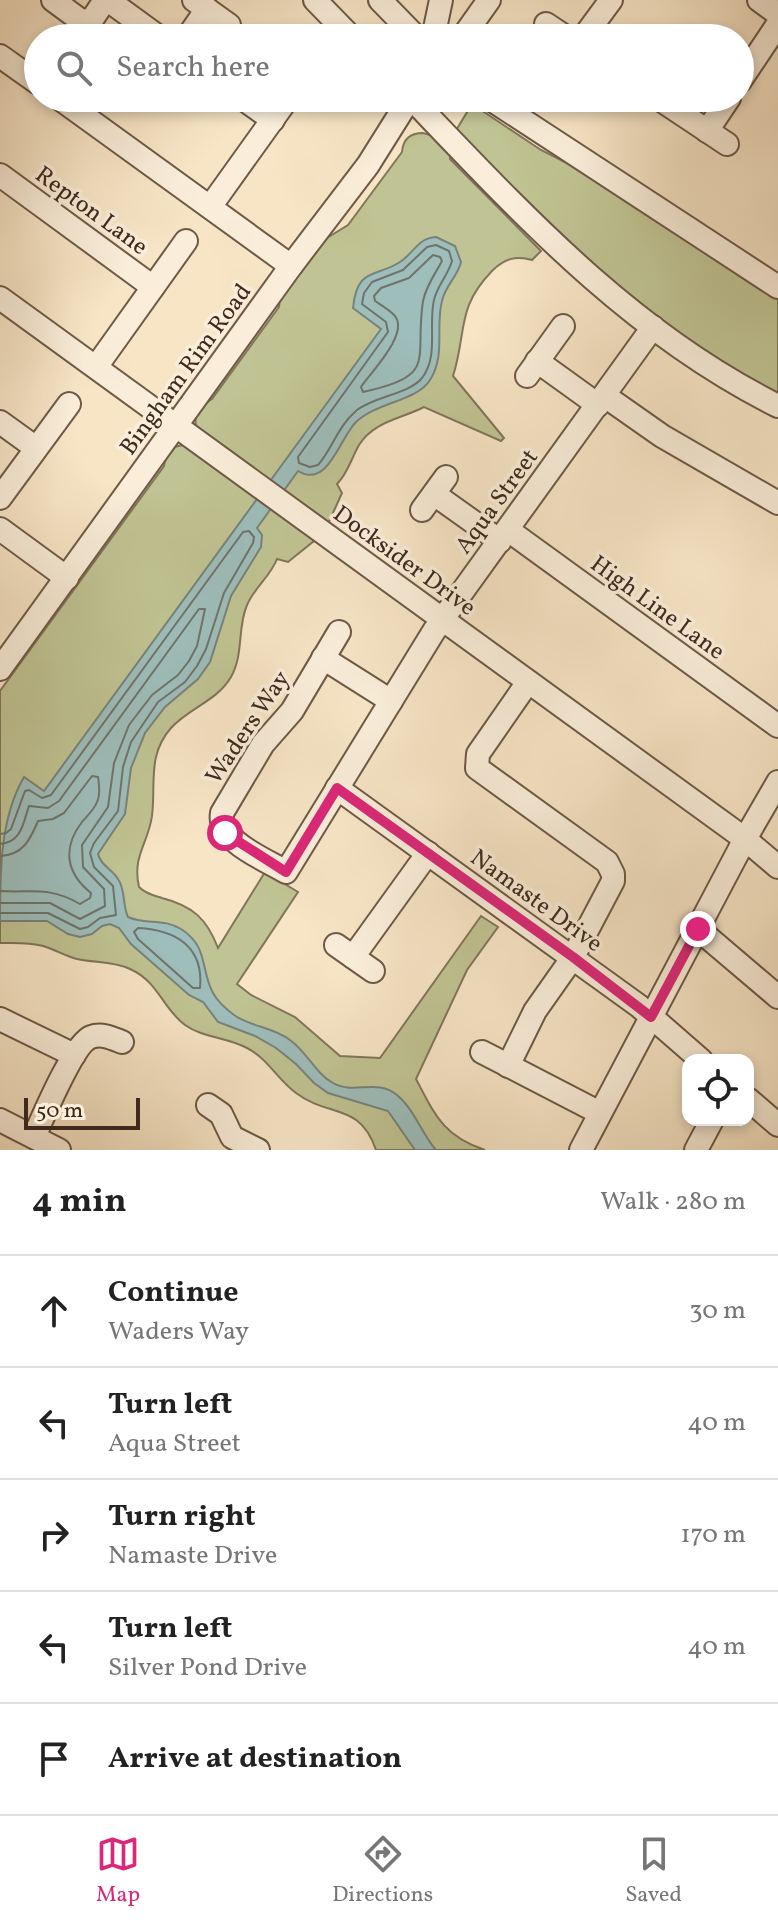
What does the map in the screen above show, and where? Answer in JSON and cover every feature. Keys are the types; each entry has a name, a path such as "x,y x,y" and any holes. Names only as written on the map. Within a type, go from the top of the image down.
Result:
{"street":[{"path":"54,0 80,20 87,21 93,18 106,0 140,24"},
{"path":"315,0 338,24"},
{"path":"380,0 403,24"},
{"path":"436,24 441,0"},
{"path":"472,24 489,0"},
{"path":"593,24 611,0"},
{"path":"759,0 778,14"},
{"path":"193,24 200,5 228,24"},
{"path":"754,60 778,24"},
{"path":"0,56 24,73"},
{"path":"78,112 291,266"},
{"path":"262,112 273,120"},
{"path":"210,207 278,112"},
{"name":"Bingham Rim Road","path":"0,669 291,266 368,165 401,112"},
{"path":"424,112 547,240 597,285 708,366 778,406"},
{"path":"510,112 778,287"},
{"path":"679,112 727,144"},
{"path":"707,131 720,112"},
{"name":"Repton Lane","path":"0,175 153,287"},
{"name":"Repton Lane","path":"96,367 186,241"},
{"name":"Docksider Drive","path":"0,298 745,839 778,867"},
{"path":"563,326 532,369 602,401 778,503"},
{"name":"Aqua Street","path":"286,872 443,619 653,327"},
{"path":"0,498 69,404"},
{"path":"0,422 36,448"},
{"name":"High Line Lane","path":"434,494 504,535 778,726"},
{"path":"0,529 67,578"},
{"name":"Waders Way","path":"286,872 229,837 222,829 221,818 263,744 292,711 339,632"},
{"path":"323,658 391,701"},
{"path":"508,1066 535,1011 573,957 611,887 613,874 611,867 480,772 476,764 478,754 528,682"},
{"path":"581,1150 778,782"},
{"name":"Namaste Drive","path":"337,788 573,957 694,1054"},
{"path":"373,971 345,951 428,853"},
{"path":"698,929 778,997"},
{"path":"1,1021 74,1055"},
{"path":"34,1137 83,1041 94,1036 108,1036 122,1042"},
{"path":"482,1052 600,1113"},
{"path":"754,1104 778,1125"},
{"path":"208,1105 221,1114 229,1144 258,1150"},
{"path":"0,1120 59,1150"},
{"path":"696,1150 709,1126"}],"green space":[{"path":"467,112 484,112 541,150 596,178 778,296 778,396 689,341 608,281 455,132"},
{"path":"414,134 434,136 450,152 450,159 541,251 532,260 515,258 506,261 481,284 464,321 453,376 504,438 501,441 424,407 380,426 359,445 337,484 342,493 328,524 197,430 196,416 212,399 279,307 280,298 322,241 348,225 402,152 406,140"},
{"path":"184,445 314,536 314,541 288,562 277,559 247,605 238,659 231,677 218,692 178,721 163,738 155,759 150,826 139,858 139,887 198,915 218,948 265,872 298,892 237,984 251,995 295,1017 340,1056 380,1058 481,916 498,927 467,970 416,1079 442,1123 459,1138 485,1150 376,1150 361,1124 352,1117 308,1101 254,1053 239,1044 199,1033 185,1025 140,974 124,966 77,959 38,945 0,943 0,691 164,466 170,451"}],"water":[{"path":"436,237 455,246 461,262 442,301 438,361 430,380 416,393 375,410 356,422 325,468 308,475 298,471 257,528 262,535 261,547 231,596 210,662 198,679 165,707 145,733 131,768 125,814 98,854 120,883 128,917 174,926 196,943 213,993 231,1013 290,1040 333,1083 349,1088 382,1088 397,1095 436,1150 415,1150 388,1111 328,1093 276,1048 218,1022 203,1002 189,995 131,944 119,928 110,924 80,937 68,934 47,921 0,921 0,884 10,810 24,777 44,791 381,329 353,308 355,295 363,280 400,262 420,243"}],"route":[{"path":"225,833 286,872 337,788 573,957 651,1017 698,929"}]}
